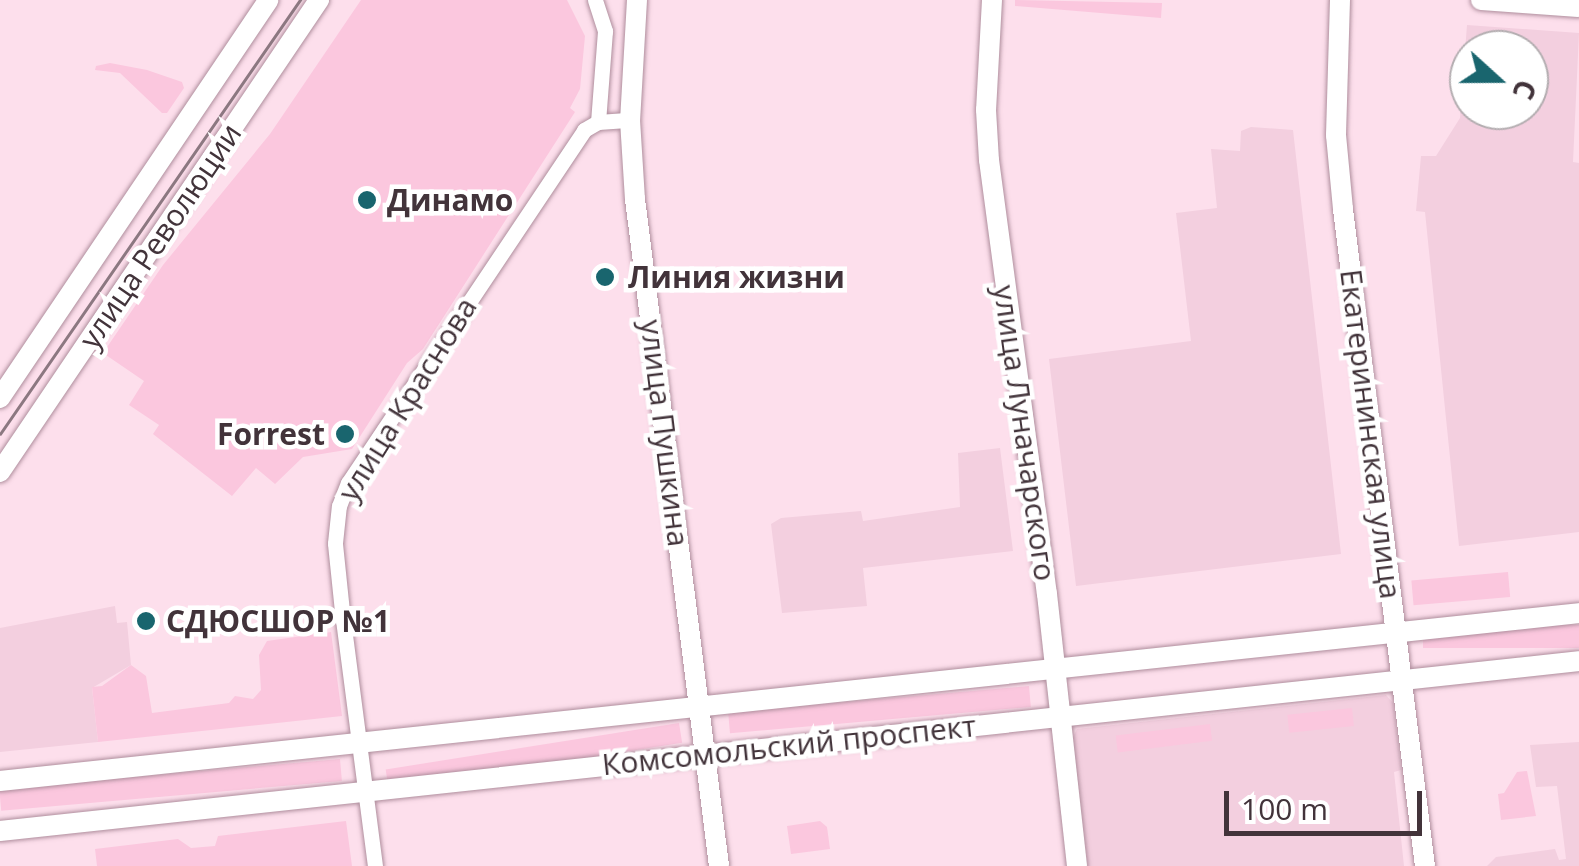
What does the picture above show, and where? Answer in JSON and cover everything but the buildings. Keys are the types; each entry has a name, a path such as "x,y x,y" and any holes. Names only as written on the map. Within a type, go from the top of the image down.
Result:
{"main road":[{"name":"улица Революции","path":"0,398 268,0"},
{"name":"улица Революции","path":"0,472 318,0"},
{"name":"улица Пушкина","path":"638,0 630,120 638,218 719,866"},
{"name":"улица Луначарского","path":"992,0 986,110 989,160 1056,670 1077,866"},
{"name":"Екатерининская улица","path":"1340,0 1337,154 1425,866"},
{"path":"1481,0 1579,7"},
{"name":"Комсомольский проспект","path":"0,781 1579,613"},
{"name":"Комсомольский проспект","path":"0,831 1579,660"}],"street":[{"path":"595,0 605,30 598,122 630,120"},
{"name":"улица Краснова","path":"375,866 335,543 339,506 348,483 485,276 584,130 598,122"}],"shaded area":[{"name":"Динамо","path":"361,0 567,0 585,36 580,89 570,108 575,112 423,349 407,363 352,449 303,457 275,484 256,468 232,496 153,434 159,425 129,405 144,381 103,353 163,265 270,134"},
{"path":"1015,0 1162,3 1161,18 1015,6"},
{"path":"1467,25 1537,30 1467,30"},
{"path":"1549,31 1579,33 1573,162 1579,163 1579,532 1459,546 1425,212 1416,211 1421,156 1436,156 1452,130 1549,130"},
{"path":"110,63 147,70 182,82 184,88 167,113 162,113 120,73 95,70 96,66"},
{"path":"1251,127 1293,130 1341,554 1076,586 1049,359 1191,341 1176,213 1217,208 1211,149 1240,151 1241,131"},
{"path":"1000,448 1013,551 863,568 867,606 782,613 771,524 781,518 861,511 863,521 960,507 958,453"},
{"path":"1508,572 1510,597 1414,605 1411,580"},
{"path":"115,606 117,623 127,622 131,665 92,688 98,742 0,752 0,628"},
{"path":"1423,625 1579,625 1579,648 1423,648"},
{"path":"331,632 342,716 98,742 92,687 102,686 131,665 146,676 152,713 229,703 235,696 253,699 261,690 259,655 267,641"},
{"path":"1029,686 1031,707 730,733 728,712"},
{"path":"1386,695 1393,703 1401,770 1394,772 1404,866 1088,866 1072,739 1077,729"},
{"path":"1352,708 1354,726 1289,733 1287,715"},
{"path":"679,723 682,743 389,789 386,769"},
{"path":"1210,724 1212,741 1118,752 1116,736"},
{"path":"1579,742 1579,866 1487,866 1496,857 1555,849 1559,860 1566,859 1557,786 1536,787 1530,745"},
{"path":"340,759 342,781 1,811 0,789"},
{"path":"1527,771 1536,816 1501,820 1498,794 1504,793 1517,772"},
{"path":"346,821 352,866 97,866 95,849 178,839 191,848 215,846 218,836"},
{"path":"820,821 827,827 830,849 791,854 787,826"}],"tram line":[{"path":"0,434 300,0"}],"place":[{"name":"Динамо","path":"367,200"},
{"name":"Линия жизни","path":"605,277"},
{"name":"Forrest","path":"345,434"},
{"name":"СДЮСШОР №1","path":"146,621"}]}
